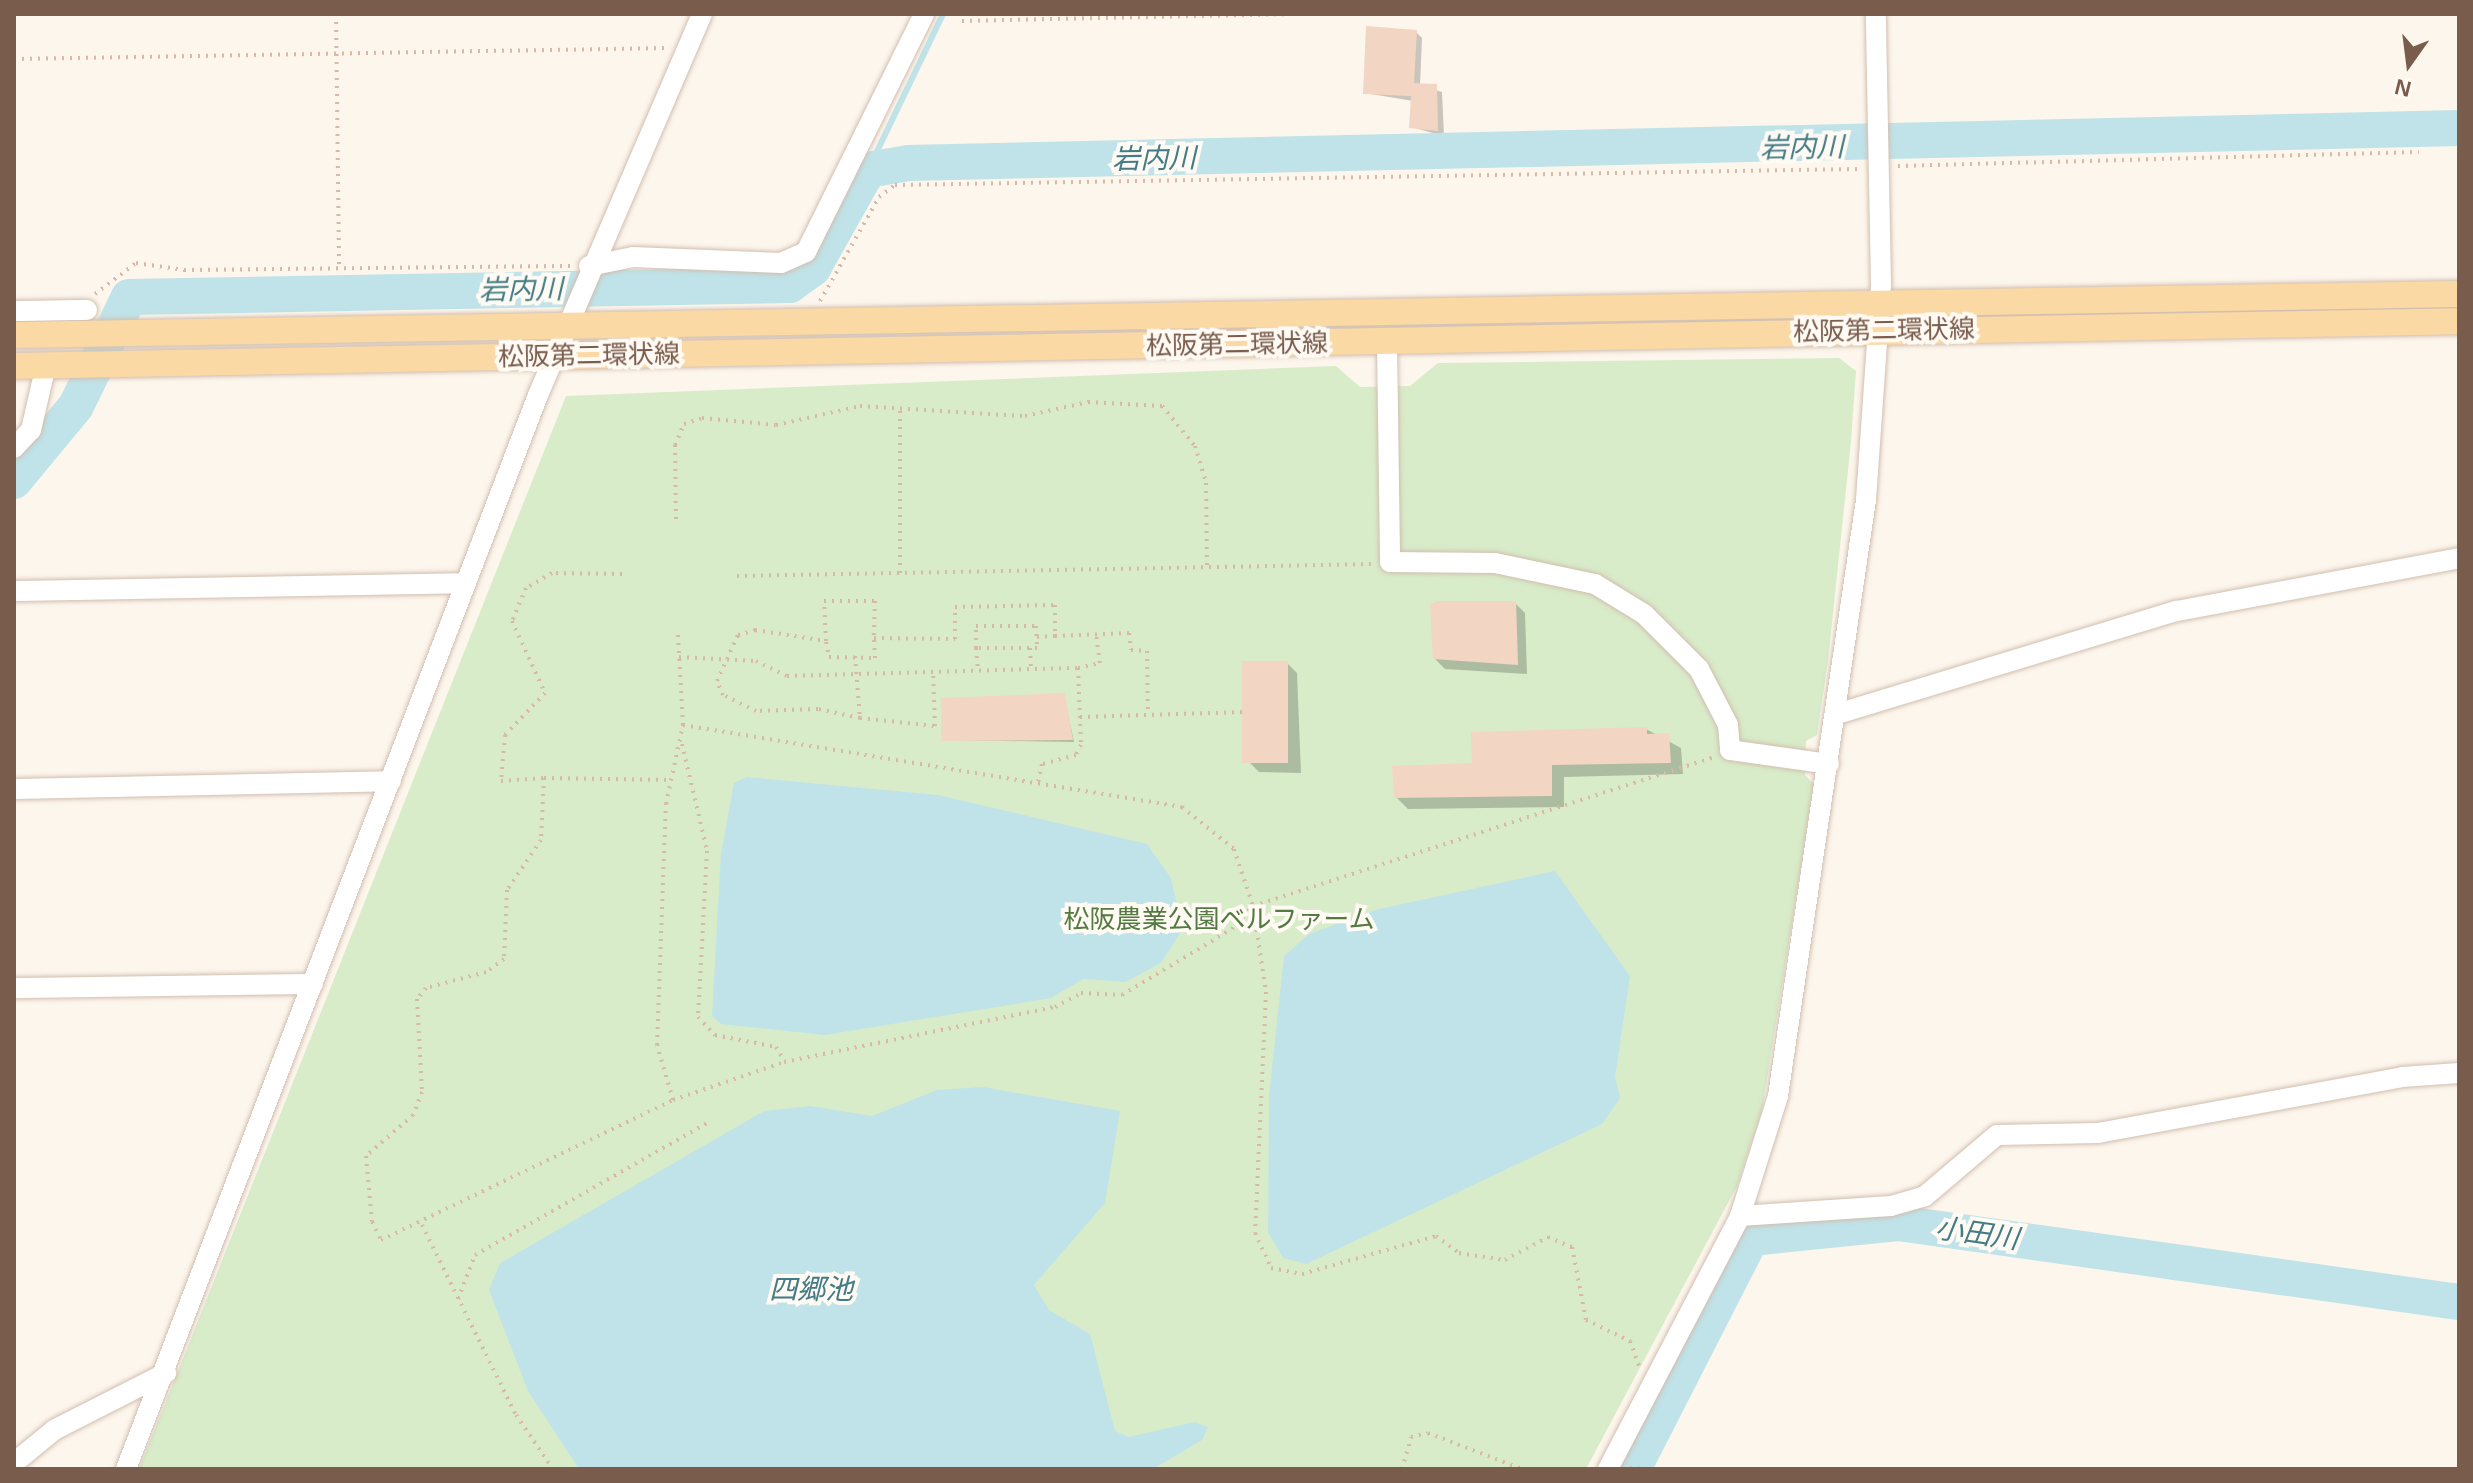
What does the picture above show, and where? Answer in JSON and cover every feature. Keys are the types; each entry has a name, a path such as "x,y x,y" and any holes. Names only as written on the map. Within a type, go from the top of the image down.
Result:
{"main road":[{"name":"松阪第二環状線","path":"14,366 1387,342 2459,294"},
{"name":"松阪第二環状線","path":"14,335 150,334 570,316 814,322 1880,318 2459,321"}],"street":[{"path":"126,1469 166,1373 588,267 702,14"},
{"path":"588,267 633,257 781,263 806,252 924,14"},
{"path":"1617,1468 1740,1216 1778,1096 1837,714 1866,500 1880,318 1882,126 1876,14"},
{"path":"14,311 87,310"},
{"path":"1387,342 1390,562 1495,563 1595,584 1644,614 1699,669 1728,725 1730,750 1829,764"},
{"path":"14,448 31,430 46,365"},
{"path":"1837,714 2177,611 2459,558"},
{"path":"14,591 466,583"},
{"path":"14,789 391,781"},
{"path":"14,988 313,984"},
{"path":"1740,1216 1891,1206 1925,1196 1997,1135 2098,1133 2402,1077 2459,1073"},
{"path":"14,1463 54,1430 166,1373"}],"path":[{"path":"336,14 339,267"},
{"path":"965,14 962,21 1285,14"},
{"path":"14,59 686,48"},
{"path":"814,322 879,197 895,185 1881,168 2419,152"},
{"path":"87,310 98,288 136,263 184,270 588,267"},
{"path":"676,519 675,445 684,424 702,418 806,424 860,406 1025,416 1088,402 1162,406 1195,446 1206,483 1207,569"},
{"path":"900,409 900,573"},
{"path":"737,576 1378,564 1378,576"},
{"path":"622,574 552,573 526,588 512,621 545,693 505,735 501,781 544,778 672,780"},
{"path":"824,601 875,601 874,638 875,658 829,657 824,601"},
{"path":"874,638 955,639 955,607 1055,605 1055,636"},
{"path":"976,648 1037,648 1036,626 976,626 976,648 978,671"},
{"path":"826,641 755,630 738,635 723,657 717,681 741,707 935,726 933,671"},
{"path":"1037,637 1129,633 1131,650 1147,651 1148,715"},
{"path":"679,657 756,661 787,676 1078,668 1100,663 1096,634"},
{"path":"673,1100 657,1045 672,780 683,725 678,635"},
{"path":"1030,648 1031,669"},
{"path":"855,656 860,718"},
{"path":"1038,783 1042,764 1076,755 1080,717 1078,668"},
{"path":"1080,717 1245,712"},
{"path":"683,725 1182,807 1234,849 1253,906 1266,992 1255,1233 1271,1268 1302,1274 1436,1236 1459,1253 1505,1260 1548,1237 1572,1247 1586,1320 1630,1341 1639,1365 1632,1378"},
{"path":"682,742 707,851 698,1017 715,1035 776,1047 784,1062"},
{"path":"544,778 541,840 507,890 504,959 486,972 426,988 417,999 422,1092 413,1115 366,1156 372,1222 381,1240 422,1225 673,1100 784,1062 1055,1007 1081,993 1122,995 1232,929 1253,906 1718,756"},
{"path":"458,1299 475,1255 706,1124"},
{"path":"422,1225 516,1415 553,1469"},
{"path":"1402,1469 1411,1437 1428,1433 1522,1469"},
{"path":"1617,1468 1644,1469"}],"green space":[{"name":"松阪農業公園ベルファーム","path":"1839,358 1856,371 1851,442 1817,735 1806,741 1805,775 1814,784 1762,1111 1737,1186 1586,1469 139,1469 566,396 1336,366 1360,387 1410,386 1438,363"}],"water":[{"path":"747,777 938,795 1147,844 1171,878 1182,930 1161,963 1125,982 1083,979 1051,998 825,1035 721,1024 712,1016 721,853 734,783"},
{"path":"1555,871 1630,976 1615,1077 1620,1098 1602,1124 1306,1264 1283,1258 1268,1232 1269,1096 1284,956 1309,934 1375,910"},
{"name":"四郷池","path":"983,1087 1120,1111 1105,1203 1034,1285 1049,1310 1090,1334 1115,1431 1129,1437 1194,1422 1208,1427 1202,1440 1153,1469 579,1469 528,1391 489,1290 500,1263 764,1111 810,1106 872,1116 937,1090"}],"building":[{"path":"1366,26 1417,30 1414,83 1437,84 1438,131 1409,128 1411,96 1363,94"},
{"path":"1437,601 1516,601 1518,665 1433,659 1430,605"},
{"path":"1242,661 1288,661 1288,763 1242,763"},
{"path":"1065,693 1073,740 941,741 941,698"},
{"path":"1647,727 1647,734 1669,733 1671,763 1552,765 1552,796 1394,798 1392,766 1472,763 1471,732"}],"waterway":[{"path":"868,170 943,14"},
{"name":"岩内川","path":"14,481 76,406 129,297 790,285 813,268 868,170 908,163 2459,128"},
{"name":"小田川","path":"1633,1469 1751,1238 1898,1223 2459,1302"}]}
